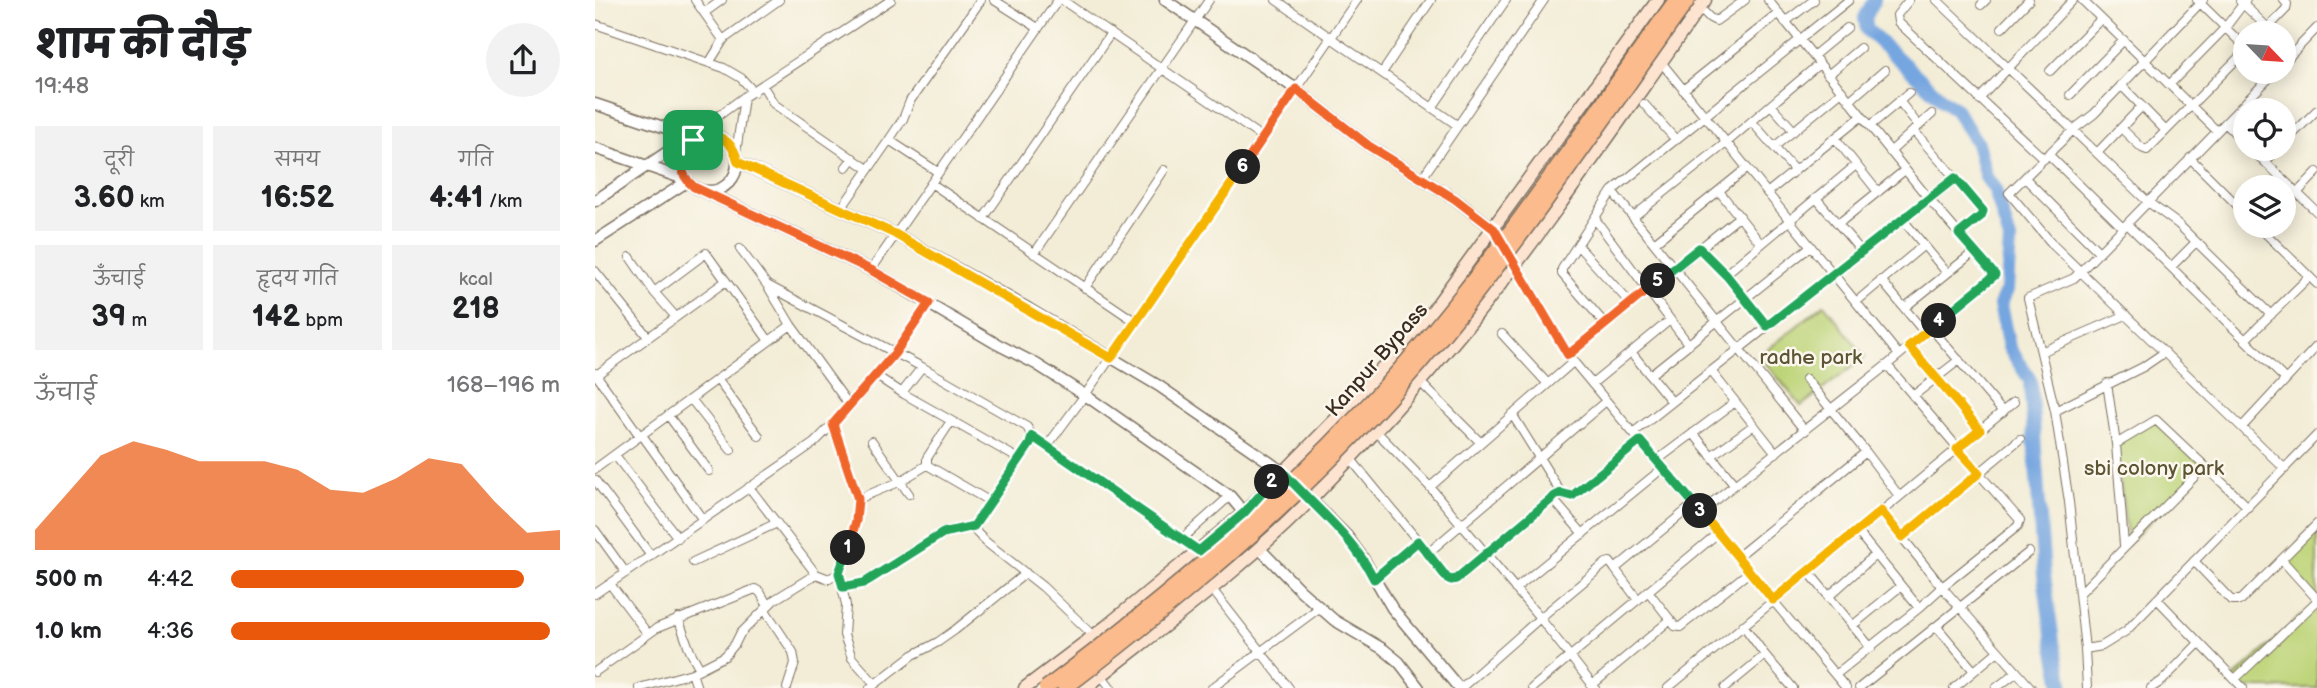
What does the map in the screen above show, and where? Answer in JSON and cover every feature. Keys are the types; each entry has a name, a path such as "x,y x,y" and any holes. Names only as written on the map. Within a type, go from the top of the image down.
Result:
{"highway":[{"name":"Kanpur Bypass","path":"1047,688 1223,547 1315,460 1379,393 1479,272 1676,0"},
{"name":"Kanpur Bypass","path":"1065,688 1149,624 1229,557 1345,445 1420,363 1486,281 1698,3"}],"main road":[{"path":"1025,688 1094,636 1244,513 1282,471 1342,413 1432,312 1658,0"},
{"path":"1085,688 1259,548 1311,500 1419,381 1464,329 1514,263 1661,62 1698,3"}],"street":[{"path":"695,0 723,40"},
{"path":"704,13 722,0"},
{"path":"709,63 723,40 779,0"},
{"path":"595,201 690,139 744,97 891,0"},
{"path":"841,209 903,119 910,101 981,0"},
{"path":"994,0 1038,28"},
{"path":"871,270 1060,0 1263,138"},
{"path":"1165,0 1296,89 1369,146 1422,177 1494,229 1571,359 1846,688"},
{"path":"1034,254 1209,0"},
{"path":"1047,446 1086,395 1357,0"},
{"path":"1382,73 1431,0"},
{"path":"1432,108 1506,0"},
{"path":"1422,177 1544,0"},
{"path":"1698,3 1710,18 1716,21 1745,0"},
{"path":"1786,22 1814,0"},
{"path":"1606,324 1562,274 1562,269 1612,191 1849,0"},
{"path":"1909,0 1897,15 1898,22 1979,99 2171,267 2284,379"},
{"path":"1937,0 2148,202 2178,224 2271,315"},
{"path":"2002,28 2029,0"},
{"path":"1979,99 2073,0"},
{"path":"2082,0 2217,131"},
{"path":"2274,21 2287,7 2284,0"},
{"path":"1280,1 1457,125"},
{"path":"2233,36 2200,1 2094,114 2009,193 2054,246 2285,469"},
{"path":"2169,85 2225,27 2242,1 2257,21"},
{"path":"1615,569 1697,508 1735,485 1832,410 1995,275 1890,152 1775,5 1683,90"},
{"path":"2050,71 2101,19"},
{"path":"595,24 725,68 741,78 754,92"},
{"path":"1813,56 1847,28"},
{"path":"2296,50 2316,30"},
{"path":"983,219 1111,33"},
{"path":"2070,95 2123,40"},
{"path":"1828,75 1860,48"},
{"path":"1661,62 1899,355"},
{"path":"2121,128 2147,150 2233,62"},
{"path":"1633,217 1752,122 1819,64"},
{"path":"1849,101 1885,70"},
{"path":"2078,688 2087,685 2079,594 2055,411 2028,298 2074,278 2262,84"},
{"path":"2122,85 2166,131"},
{"path":"763,86 774,104 868,169"},
{"path":"1774,148 1842,91"},
{"path":"1870,126 1909,93"},
{"path":"701,190 715,191 729,184 737,170 744,97"},
{"path":"1899,101 1916,128 1983,211 1981,216 1959,234"},
{"path":"595,104 690,139 713,135 723,138 731,144 737,157 895,234 1160,386 1282,471 1347,536 1392,608 1460,688 1606,563 1610,562 1638,600"},
{"path":"1644,104 1676,140"},
{"path":"1771,105 1794,131"},
{"path":"2097,153 2142,106"},
{"path":"2296,131 2317,110"},
{"path":"1890,152 1932,114"},
{"path":"1767,193 1862,116"},
{"path":"1752,122 1795,171"},
{"path":"2225,123 2233,131"},
{"path":"1835,138 1878,192"},
{"path":"687,180 681,169 681,160 690,139"},
{"path":"889,140 938,172"},
{"path":"595,149 687,180 701,190 871,270 1086,395 1230,496 1244,513"},
{"path":"846,167 853,158"},
{"path":"2190,159 2233,201"},
{"path":"2265,162 2317,212"},
{"path":"1727,276 1728,272 1856,165"},
{"path":"1654,243 1747,168"},
{"path":"1085,288 1164,170"},
{"path":"1838,224 1905,170"},
{"path":"2298,192 2316,174"},
{"path":"1633,433 1955,178"},
{"path":"2025,178 2099,252"},
{"path":"595,241 687,180"},
{"path":"931,183 1136,322"},
{"path":"1612,191 1805,430"},
{"path":"1719,191 1761,244"},
{"path":"1816,198 1862,252"},
{"path":"1430,487 1548,384 1606,324 1740,216"},
{"path":"1595,219 1689,345"},
{"path":"1903,220 1947,273"},
{"path":"2270,238 2317,284"},
{"path":"2171,267 2196,242"},
{"path":"1856,302 1924,245"},
{"path":"1579,246 1631,304"},
{"path":"1650,375 1811,246"},
{"path":"1699,248 1727,276 1767,326"},
{"path":"740,249 849,405"},
{"path":"1904,308 1975,252"},
{"path":"654,292 706,253 769,341"},
{"path":"630,257 654,292 675,316"},
{"path":"595,271 648,337"},
{"path":"2245,340 2309,277"},
{"path":"1881,280 1904,308 1959,360 2003,412"},
{"path":"703,520 596,375 726,281"},
{"path":"767,285 922,367 1027,427 1032,436 1199,551"},
{"path":"595,594 814,443 895,353 929,303"},
{"path":"2041,352 2126,315"},
{"path":"1591,384 1670,320"},
{"path":"595,469 791,325"},
{"path":"1502,334 1548,384"},
{"path":"1909,346 1980,430"},
{"path":"2242,427 2317,346"},
{"path":"1631,352 1672,402"},
{"path":"2055,411 2143,367 2165,352"},
{"path":"1913,397 1959,360"},
{"path":"1835,675 1871,648 2020,522 2020,518 1957,449 1887,365"},
{"path":"904,394 904,390 922,367"},
{"path":"1711,371 1776,453"},
{"path":"875,374 904,394 1019,459"},
{"path":"717,379 759,436"},
{"path":"1806,379 1899,496"},
{"path":"1419,381 1479,442"},
{"path":"2107,383 2116,444 2124,545"},
{"path":"691,399 731,450"},
{"path":"1428,553 1606,401"},
{"path":"1656,461 1735,401"},
{"path":"1668,688 2014,402"},
{"path":"1512,414 1539,458 1557,496 1583,534"},
{"path":"668,415 709,471"},
{"path":"2116,444 2156,420 2248,507"},
{"path":"927,465 927,458 951,421"},
{"path":"833,424 858,499 856,521 839,573 846,605 844,635 848,650 873,686 912,655 955,630 1026,573"},
{"path":"1711,456 1754,425"},
{"path":"1375,430 1430,487 1540,618 1592,687 1670,620"},
{"path":"1693,433 1735,485"},
{"path":"2085,649 2102,646 2126,631 2317,435"},
{"path":"843,587 864,583 943,533 974,526 1030,444 1032,436"},
{"path":"1902,537 2020,439"},
{"path":"872,441 909,494"},
{"path":"1350,458 1451,580 1456,579 1557,496 1572,496 1640,441"},
{"path":"1737,556 1866,452"},
{"path":"615,455 678,538"},
{"path":"858,499 899,482 927,465"},
{"path":"927,465 989,502"},
{"path":"2079,594 2124,545 2205,466"},
{"path":"1515,589 1663,468"},
{"path":"595,480 651,556"},
{"path":"748,487 816,574 829,579 839,573"},
{"path":"1183,538 1230,496"},
{"path":"1881,511 1941,587 2031,688"},
{"path":"693,562 777,523"},
{"path":"2193,561 2231,600 2241,600 2317,524"},
{"path":"974,526 986,542 1026,573 1094,636"},
{"path":"595,530 626,573"},
{"path":"1857,531 1919,608"},
{"path":"1532,688 1718,533"},
{"path":"1374,579 1418,541"},
{"path":"1259,548 1319,608 1399,662 1419,688"},
{"path":"1859,688 2029,552"},
{"path":"1828,597 1875,555"},
{"path":"2235,679 2317,600 2282,561"},
{"path":"1808,571 1871,648"},
{"path":"1648,591 1675,626 1680,627 1749,572"},
{"path":"639,688 696,671 731,651 740,634 774,600 816,574"},
{"path":"610,584 648,634"},
{"path":"1852,626 1902,586"},
{"path":"1211,588 1289,688"},
{"path":"595,672 648,634 678,618 755,589 760,592 793,652 795,663 787,688"},
{"path":"2157,599 2243,688"},
{"path":"1218,686 1319,608"},
{"path":"678,618 696,671 697,688"},
{"path":"1743,625 1793,688"},
{"path":"1937,626 1974,671"},
{"path":"2151,688 2165,685 2199,643"},
{"path":"1954,688 1998,650"},
{"path":"1730,686 1765,655"},
{"path":"1996,688 2017,672"},
{"path":"1101,675 1111,688"}],"green space":[{"name":"radhe park","path":"1824,304 1865,357 1801,406 1760,356"},
{"name":"sbi colony park","path":"2155,419 2205,466 2128,544 2115,442"},
{"path":"2317,524 2317,599 2282,560"},
{"path":"2317,601 2317,688 2242,688 2233,679"}],"waterway":[{"path":"1874,0 1865,18 1867,30 1955,109 1977,143 1986,177 1995,190 2010,240 2007,290 2000,305 2009,347 2030,380 2044,575 2053,642 2063,688"}],"route":[{"path":"1296,89 1369,146 1422,177 1494,229 1568,355 1699,248 1727,276 1767,326 1955,178 1983,209 1981,216 1959,234 1995,275 1909,346 1980,430 1957,449 1979,473 1902,537 1881,511 1773,600 1640,441 1572,496 1561,493 1555,496 1456,579 1451,580 1418,541 1374,579 1347,536 1282,471 1244,513 1199,551 1032,436 1030,444 974,526 943,533 864,583 843,587 839,573 856,521 858,499 833,424 895,353 929,303 871,270 694,187 684,177 681,169 683,152 693,140 713,135 723,138 731,144 738,162 895,234 1111,358 1296,89"}]}
